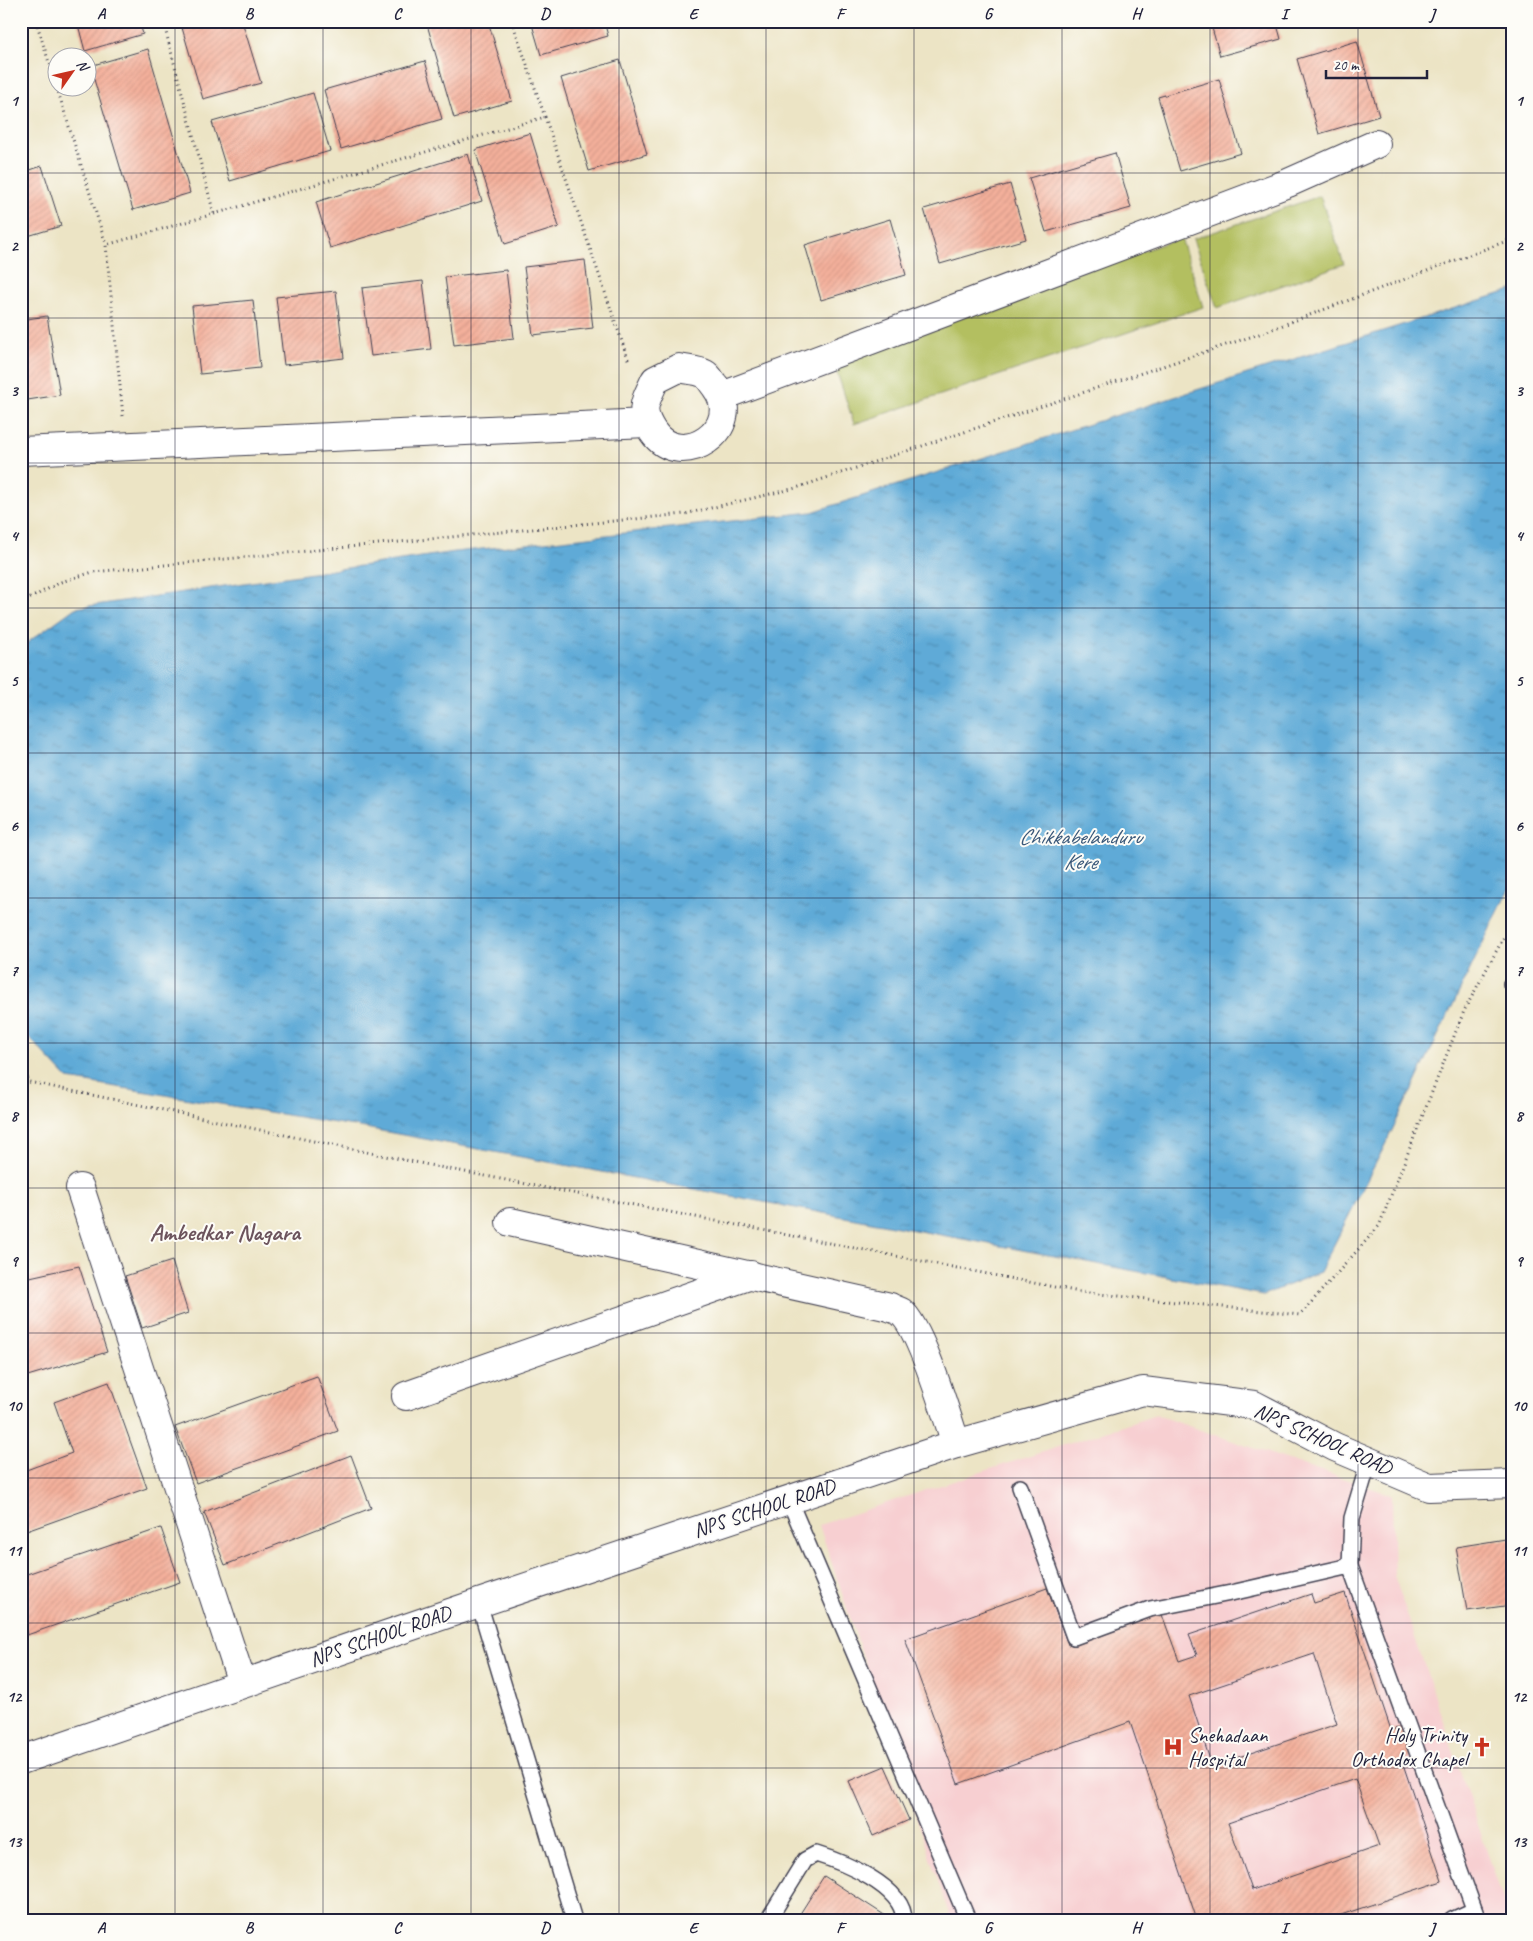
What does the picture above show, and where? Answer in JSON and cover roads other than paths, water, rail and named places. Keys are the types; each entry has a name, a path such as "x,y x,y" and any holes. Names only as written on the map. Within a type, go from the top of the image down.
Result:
{"street":[{"path":"722,396 1288,183 1376,144"},
{"path":"679,368 706,374 722,396 723,413 718,430 705,442 689,448 671,446 656,437 645,413 655,380 679,368"},
{"path":"21,451 645,413"},
{"path":"80,1188 242,1683"},
{"path":"510,1222 751,1275 890,1307 901,1312 912,1327 931,1369 956,1444"},
{"path":"406,1396 751,1275"},
{"name":"NPS SCHOOL ROAD","path":"21,1760 242,1683 956,1444 1143,1391 1254,1406 1336,1447 1429,1487 1512,1484"}],"lane":[{"path":"1369,1461 1352,1518 1350,1566 1473,1916 1452,1920"},
{"path":"1020,1487 1074,1637 1150,1608 1231,1593 1350,1566"},
{"path":"789,1500 968,1920"},
{"path":"479,1603 574,1920"},
{"path":"768,1920 805,1860 816,1854 857,1869 890,1893 904,1910 904,1920"}],"water":[{"name":"Chikkabelanduru Kere","path":"1512,290 1512,883 1382,1151 1320,1272 1264,1295 360,1127 68,1079 21,1029 21,647 75,608 455,552 812,512"}],"place":[{"name":"Snehadaan Hospital","path":"1173,1747"},
{"name":"Holy Trinity Orthodox Chapel","path":"1482,1747"}],"district":[{"name":"Ambedkar Nagara","path":"225,1232"}]}
